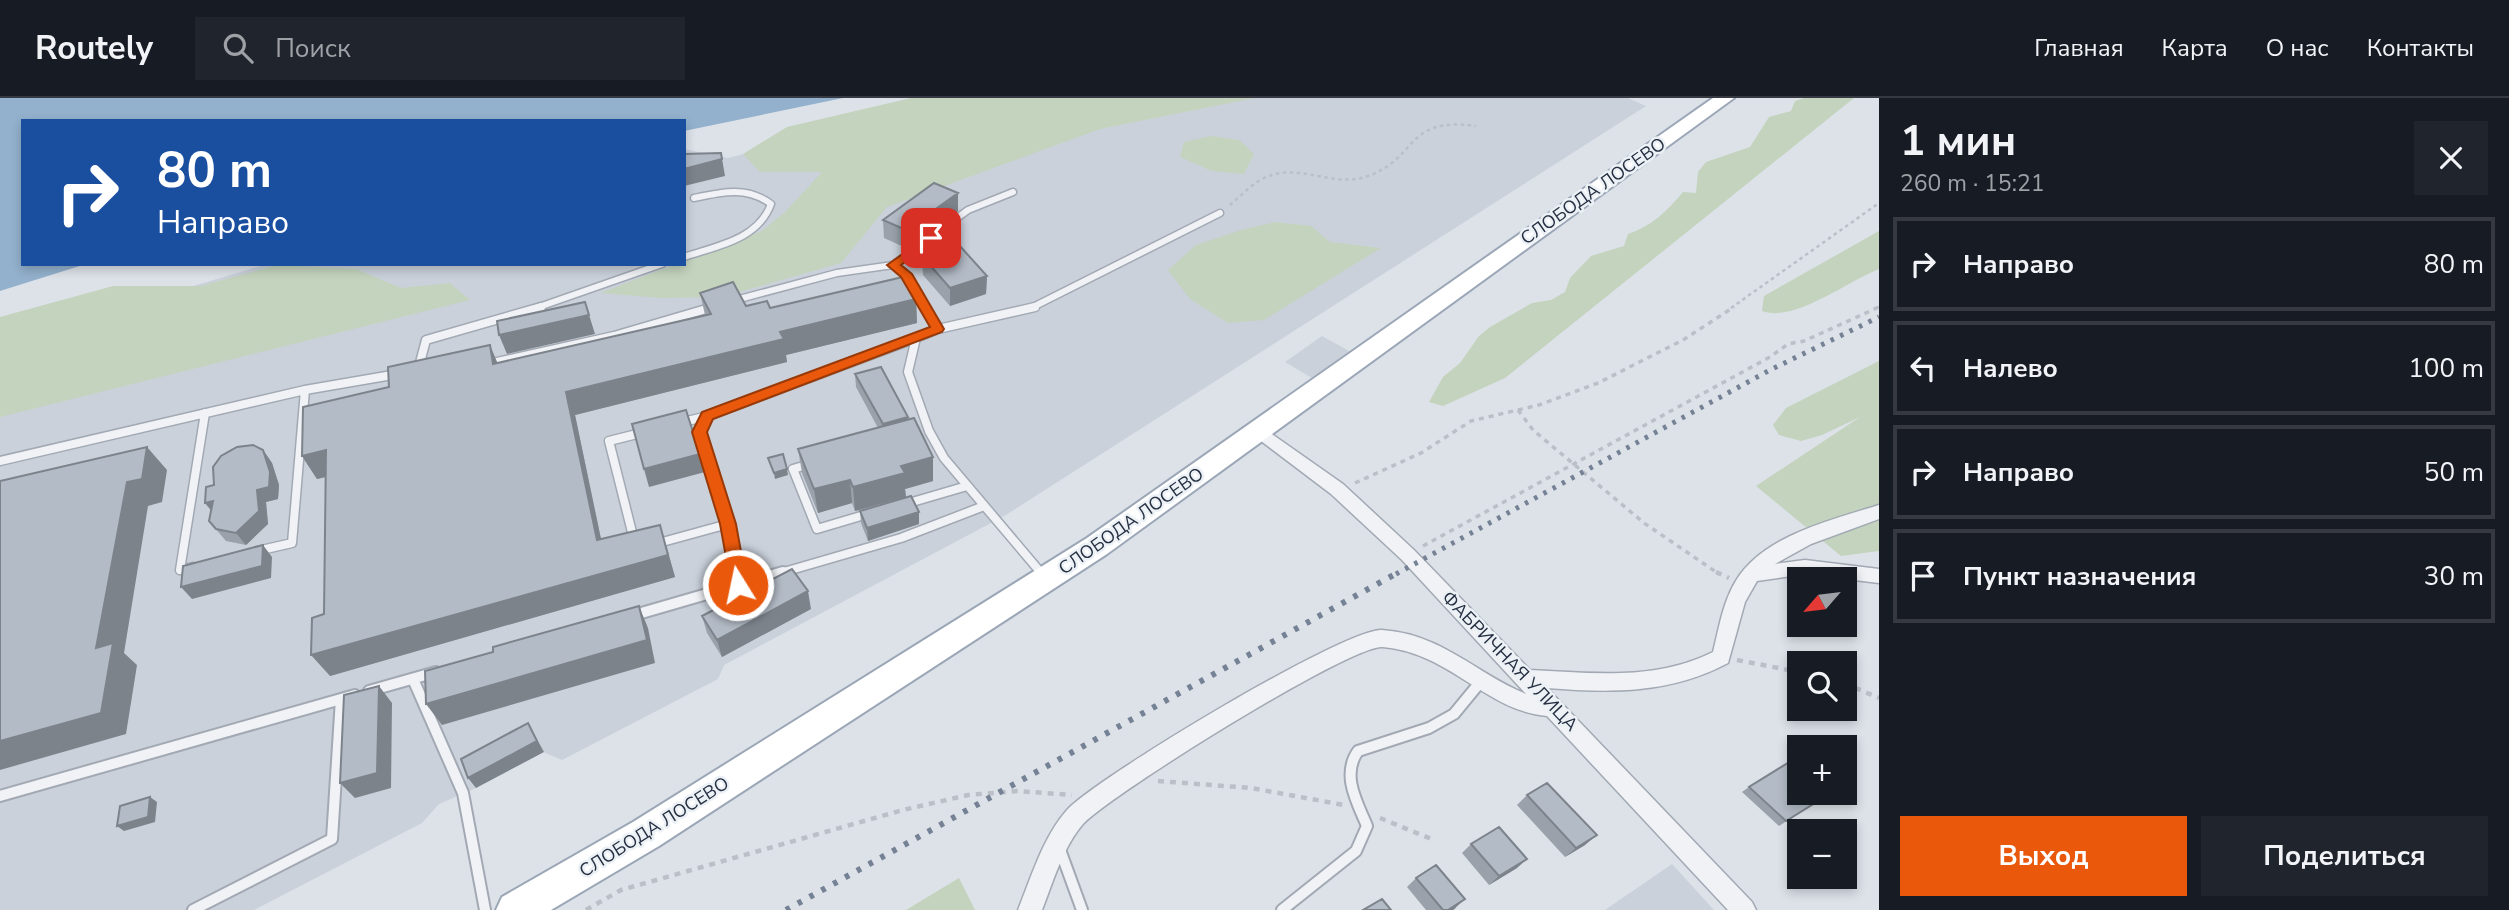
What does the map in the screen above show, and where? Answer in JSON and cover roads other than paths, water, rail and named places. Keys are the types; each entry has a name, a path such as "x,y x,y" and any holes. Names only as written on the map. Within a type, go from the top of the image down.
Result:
{"main road":[{"name":"СЛОБОДА ЛОСЕВО","path":"515,910 646,834 1047,580 1726,98"}],"street":[{"name":"ФАБРИЧНАЯ УЛИЦА","path":"1259,431 1337,489 1408,555 1744,910"},
{"path":"1522,678 1610,682 1663,679 1691,674 1721,657 1747,579 1760,564 1780,551 1879,512"},
{"path":"1747,579 1805,567 1879,576"},
{"path":"1030,910 1075,816 1199,733 1346,649 1375,638 1413,643 1448,658 1482,680 1538,708 1555,708"}],"lane":[{"path":"686,256 757,228 769,217 771,204 761,195 742,191 694,198"},
{"path":"479,366 614,336 837,273 893,265 968,210 1013,192"},
{"path":"670,425 708,416 938,329 1032,308 1220,213"},
{"path":"893,265 906,274 938,329"},
{"path":"416,375 426,340 523,313 656,266"},
{"path":"916,338 908,372 929,430 944,458 1047,580"},
{"path":"0,461 305,390 400,374 427,375"},
{"path":"242,555 292,543 305,390"},
{"path":"205,412 180,570 205,564"},
{"path":"708,416 699,432 728,524 738,585"},
{"path":"637,549 608,441 658,428"},
{"path":"916,434 929,430"},
{"path":"818,462 793,469 817,529 879,511"},
{"path":"892,508 967,486"},
{"path":"621,619 878,545 984,506"},
{"path":"650,545 728,524"},
{"path":"0,796 452,668"},
{"path":"413,679 463,793 485,910"},
{"path":"1282,910 1356,851 1367,825 1349,768 1358,751 1429,728 1454,714 1482,680"},
{"path":"193,910 332,839 341,699"},
{"path":"1059,847 1082,910"}],"water":[{"path":"0,98 843,98 686,131 686,119 21,119 21,266 80,266 0,291"}],"railway":[{"path":"1396,574 1770,370 1879,317"},
{"path":"786,910 1399,572"}]}
